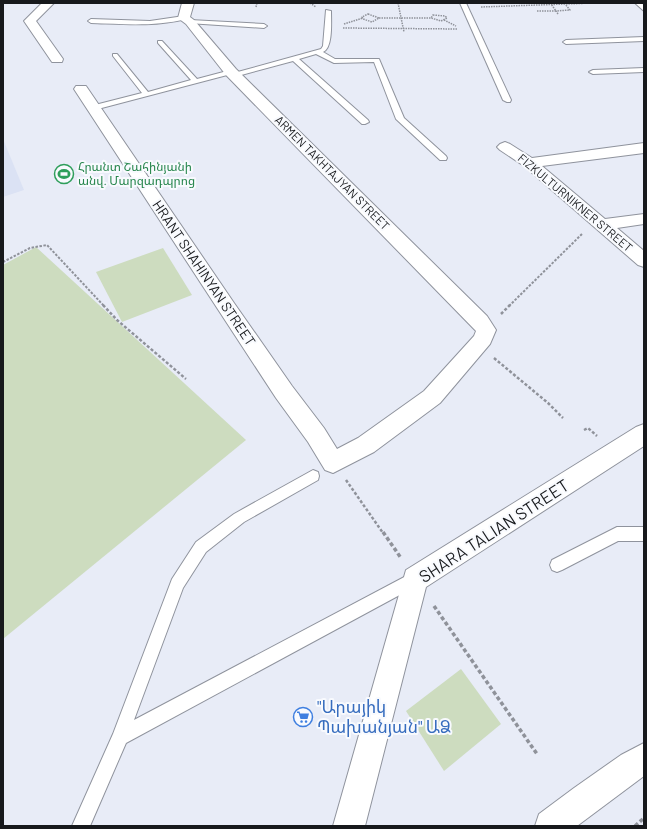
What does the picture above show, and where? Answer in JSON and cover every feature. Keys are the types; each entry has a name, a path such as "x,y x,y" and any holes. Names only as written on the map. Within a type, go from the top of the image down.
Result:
{"street":[{"path":"48,3 30,21 57,59"},
{"name":"ARMEN TAKHTAJYAN STREET","path":"187,14 233,74 480,321 482,338"},
{"name":"HRANT SHAHINYAN STREET","path":"81,89 236,321 316,435 333,463"},
{"name":"FIZKULTURNIKNER STREET","path":"505,147 529,163 644,260"},
{"path":"529,163 644,148"},
{"path":"602,225 644,219"},
{"path":"333,463 366,445 432,397 482,338"},
{"name":"SHARA TALIAN STREET","path":"349,826 415,579 644,434"},
{"path":"551,826 627,768 644,758"}],"lane":[{"path":"638,3 644,9"},
{"path":"464,5 507,100"},
{"path":"94,108 323,50 326,46 329,28 328,11"},
{"path":"91,21 148,23 176,20 187,14 264,26"},
{"path":"566,42 644,39"},
{"path":"160,42 196,82"},
{"path":"317,52 334,61 377,60 400,119 443,158"},
{"path":"115,55 146,94"},
{"path":"294,58 365,122"},
{"path":"593,72 644,70"},
{"path":"81,826 120,737 177,584 201,546 239,518 313,476"},
{"path":"557,564 617,534 644,534"},
{"path":"120,737 415,579"}],"path":[{"path":"256,7 257,3"},
{"path":"398,3 404,32"},
{"path":"464,5 594,3"},
{"path":"551,4 558,14"},
{"path":"537,11 570,10 565,4"},
{"path":"329,28 363,18 364,15 368,14 379,18"},
{"path":"431,18 433,15 441,14 446,18 444,20"},
{"path":"329,28 461,29 444,20 431,18 379,18 372,21 363,18"},
{"path":"563,418 482,338 584,231 602,225"},
{"path":"3,262 32,246 39,244 47,246 117,320 186,379"},
{"path":"584,430 588,428 595,434"},
{"path":"333,463 537,754"},
{"path":"635,826 644,818"}],"shaded area":[{"path":"3,139 24,190 3,197"}],"green space":[{"path":"36,247 246,440 3,639 3,265"},
{"path":"163,248 192,295 122,322 96,272"},
{"path":"461,669 501,724 444,771 406,711"}],"place":[{"name":"Հրանտ Շահինյանի անվ. Մարզադպրոց","path":"64,174"},
{"name":"\"Արայիկ Պախանյան\" ԱՁ","path":"303,717"}]}
